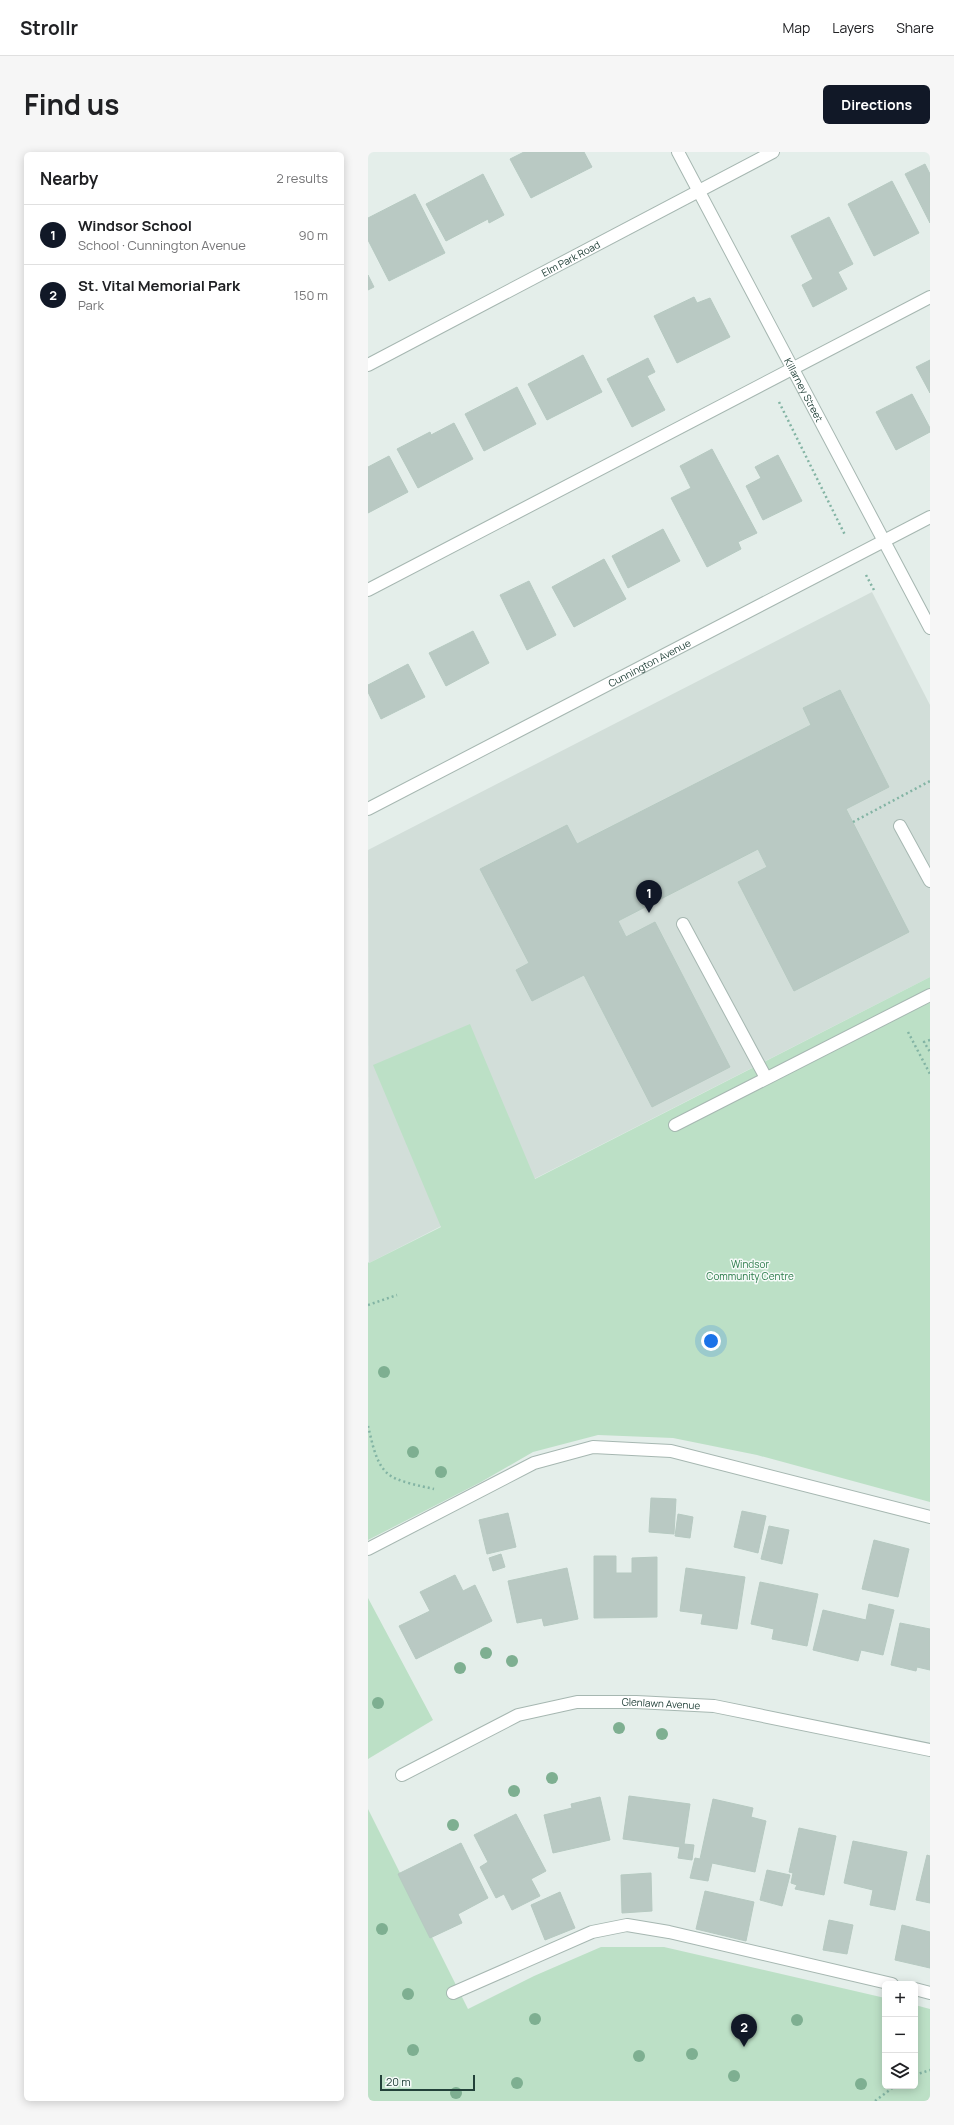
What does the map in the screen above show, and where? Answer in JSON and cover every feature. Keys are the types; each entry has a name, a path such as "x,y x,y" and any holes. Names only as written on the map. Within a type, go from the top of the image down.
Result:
{"street":[{"name":"Killarney Street","path":"678,152 794,368 930,628"},
{"name":"Elm Park Road","path":"368,365 773,152"},
{"path":"368,590 930,297"},
{"name":"Cunnington Avenue","path":"368,808 930,517"},
{"path":"900,826 930,881"},
{"path":"683,924 766,1078"},
{"path":"675,1125 930,995"},
{"path":"368,1549 534,1463 593,1447 671,1451 930,1517"},
{"name":"Glenlawn Avenue","path":"402,1774 518,1715 577,1702 636,1702 714,1706 930,1750"},
{"path":"453,1993 592,1932 627,1925 669,1932 882,1982"},
{"path":"918,1990 930,1993"}],"path":[{"path":"768,382 875,592"},
{"path":"853,822 930,782"},
{"path":"898,1012 930,1074"},
{"path":"930,1040 924,1042 930,1052"},
{"path":"368,1305 397,1295"},
{"path":"368,1426 376,1454 387,1473 404,1482 469,1496"},
{"path":"918,2073 930,2070"},
{"path":"875,2101 891,2089"}],"shaded area":[{"path":"872,592 930,705 930,977 369,1263 368,850"}],"green space":[{"name":"Windsor Community Centre","path":"930,977 930,1502 757,1455 673,1438 598,1435 533,1452 481,1482 368,1540 368,1262 369,1263 441,1227 373,1065 470,1024 535,1179"},
{"path":"368,1598 433,1720 368,1759"},
{"path":"368,1809 468,2009 534,1976 601,1947 664,1947 882,1997 882,2089 918,2089 918,2006 930,2009 930,2101 368,2101"}],"building":[{"path":"524,152 584,152 592,167 531,198 510,159"},
{"path":"925,164 930,174 930,223 905,174"},
{"path":"483,174 504,215 489,223 488,219 446,241 426,204"},
{"path":"892,181 919,233 874,256 848,204"},
{"path":"415,194 445,253 389,281 368,240 368,218"},
{"path":"829,217 853,264 838,272 847,289 813,307 802,285 813,279 791,236"},
{"path":"368,275 374,287 368,290"},
{"path":"694,297 697,303 710,298 730,337 677,363 654,316"},
{"path":"583,355 602,392 547,420 528,384"},
{"path":"648,358 655,372 647,376 665,410 632,427 607,379"},
{"path":"930,360 930,393 916,367"},
{"path":"517,387 536,424 484,451 465,414"},
{"path":"912,394 930,428 930,432 896,450 876,412"},
{"path":"454,423 473,459 418,488 397,449 430,432 431,435"},
{"path":"712,449 757,533 738,542 741,549 707,567 671,498 691,488 680,466"},
{"path":"778,455 802,501 763,520 746,486 761,478 755,467"},
{"path":"389,456 408,492 368,513 368,467"},
{"path":"663,529 680,561 628,588 612,556"},
{"path":"604,559 626,599 574,627 552,587"},
{"path":"529,581 556,635 527,650 500,595"},
{"path":"473,631 489,663 446,686 429,653"},
{"path":"408,664 425,697 381,719 368,692 368,685"},
{"path":"840,690 889,787 846,809 909,932 794,991 738,882 767,867 758,849 618,921 626,937 655,922 730,1067 652,1107 584,975 532,1001 516,970 529,963 480,869 567,825 577,844 811,725 803,708"},
{"path":"651,1498 676,1499 674,1534 649,1532"},
{"path":"742,1511 766,1516 758,1553 734,1547"},
{"path":"508,1513 516,1547 487,1554 479,1520"},
{"path":"678,1514 693,1517 690,1538 675,1536"},
{"path":"769,1526 789,1530 782,1564 761,1559"},
{"path":"874,1540 909,1549 898,1597 862,1589"},
{"path":"501,1554 505,1567 493,1571 489,1558"},
{"path":"594,1556 616,1556 616,1573 632,1573 632,1558 657,1557 657,1617 594,1618"},
{"path":"567,1568 578,1619 544,1626 542,1618 517,1623 508,1581"},
{"path":"686,1568 745,1577 737,1629 701,1624 703,1614 680,1611"},
{"path":"455,1575 463,1591 475,1585 492,1621 416,1659 399,1626 430,1611 420,1592"},
{"path":"760,1582 818,1594 807,1646 772,1639 774,1629 751,1624"},
{"path":"869,1604 894,1610 883,1655 861,1650 858,1661 813,1650 823,1610 866,1620"},
{"path":"900,1623 930,1629 930,1670 917,1667 916,1671 891,1665"},
{"path":"629,1796 690,1804 684,1844 694,1845 692,1860 678,1858 680,1847 623,1839"},
{"path":"600,1797 610,1840 553,1853 544,1815 572,1808 571,1804"},
{"path":"713,1799 753,1808 751,1817 766,1821 755,1872 712,1863 708,1881 690,1878 695,1858 700,1859"},
{"path":"516,1814 546,1871 531,1879 540,1896 512,1910 504,1894 496,1898 480,1867 488,1862 474,1835"},
{"path":"799,1828 836,1836 824,1895 795,1889 797,1885 791,1883 793,1873 789,1872"},
{"path":"853,1841 907,1852 895,1910 870,1905 873,1890 844,1883"},
{"path":"461,1843 488,1898 458,1914 462,1923 430,1938 398,1874"},
{"path":"927,1855 930,1856 930,1903 916,1900"},
{"path":"767,1870 790,1875 782,1906 760,1900"},
{"path":"651,1873 652,1911 622,1913 621,1875"},
{"path":"705,1891 754,1902 746,1941 696,1929"},
{"path":"560,1892 575,1928 545,1940 531,1905"},
{"path":"829,1920 853,1925 847,1954 823,1950"},
{"path":"902,1925 930,1932 930,1968 895,1960"}],"place":[{"name":"Windsor School","path":"649,913"},
{"name":"St. Vital Memorial Park","path":"744,2047"}]}
